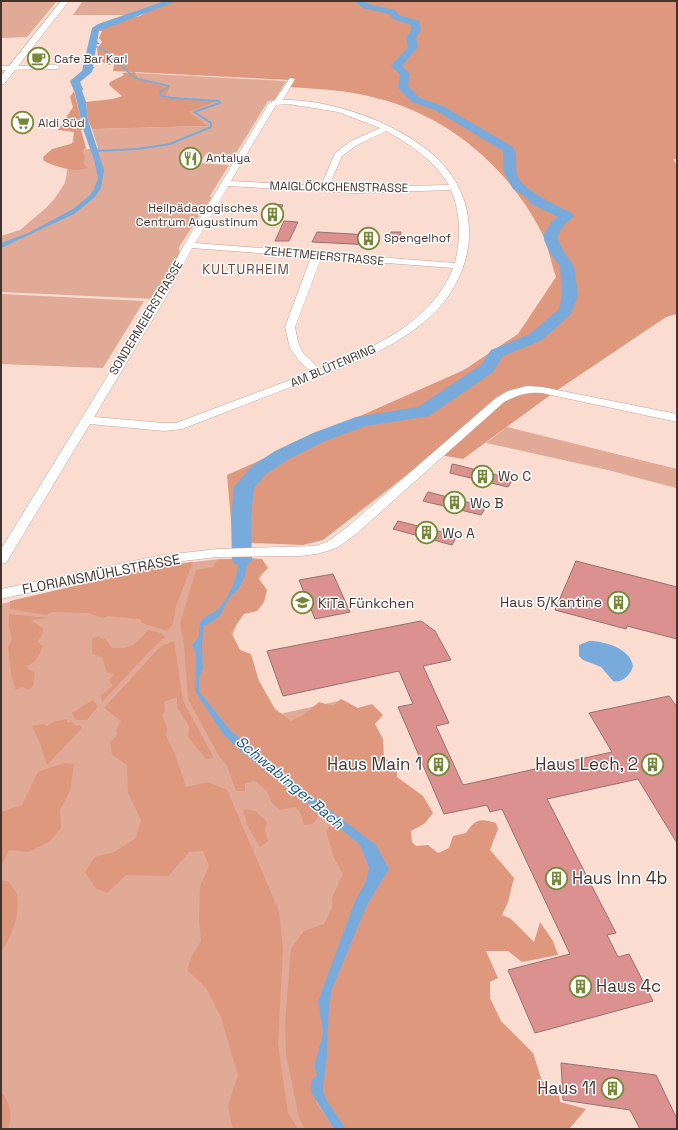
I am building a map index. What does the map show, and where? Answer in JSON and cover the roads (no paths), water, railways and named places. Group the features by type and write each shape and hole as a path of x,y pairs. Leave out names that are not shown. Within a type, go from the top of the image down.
{"main road":[{"path":"1,82 65,1"}],"street":[{"path":"1,68 57,68"},
{"name":"SONDERMEIERSTRASSE","path":"1,560 160,299 189,245 272,104 278,102 292,79"},
{"name":"AM BLÜTENRING","path":"86,420 171,427 319,373 372,350 411,326 446,294 460,266 466,230 461,204 444,170 430,157 385,129 358,116 338,110 311,105 278,102"},
{"path":"324,189 338,155 354,143 385,129"},
{"name":"MAIGLÖCKCHENSTRASSE","path":"226,183 324,189 400,190 453,187"},
{"name":"ZEHETMEIERSTRASSE","path":"189,245 460,266"},
{"path":"317,254 290,327 291,337 298,354 319,373"},
{"name":"FLORIANSMÜHLSTRASSE","path":"1,594 135,564 195,555 234,552 300,552 317,550 332,545 361,522 450,442 500,400 512,393 527,389 557,392 677,418"}],"water":[{"path":"120,19 124,20 98,29 96,40 100,44 95,44 92,57 96,62 87,63 94,29"},
{"path":"87,67 95,67 79,82 86,102 88,120 104,170 101,188 95,197 74,214 1,248 1,243 28,233 73,209 90,195 94,189 98,178 94,160 83,129 72,80"},
{"path":"245,530 247,565 244,579 240,587 229,599 218,618 204,626 202,646 203,669 199,677 199,691 231,731 269,764 376,845 389,869 367,905 332,989 329,1008 327,1056 323,1090 326,1099 346,1129 334,1129 311,1092 312,1080 317,1075 314,1066 323,1033 318,1001 355,901 365,883 369,868 360,845 242,752 223,734 195,691 196,654 192,645 199,636 199,628 202,619 220,607 231,589 235,580 239,561 238,531"},
{"path":"589,641 609,644 627,654 633,666 626,678 616,682 613,681 601,667 583,660 579,656 579,645"}],"waterway":[{"path":"78,89 75,81 87,72 95,30 101,26 173,1"},
{"name":"Schwabinger Bach","path":"242,559 241,518 244,487 259,470 282,455 319,437 362,421 423,412 487,368 497,353 536,337 566,311 570,295 567,266 557,253 551,240 551,234 556,229 558,223 567,216 536,201 532,195 517,187 510,172 509,150 439,108 416,100 403,87 405,74 396,66 413,47 411,38 416,30 416,23 396,17 392,12 366,6 358,1"},
{"path":"93,46 101,48 135,78 169,86 160,92 161,96 177,98"},
{"path":"171,98 177,98"},
{"path":"95,151 137,149 170,144 211,127 211,123 194,112 220,103 219,101 177,98"},
{"path":"177,98 181,99"}],"place":[{"name":"Cafe Bar Karl","path":"38,59"},
{"name":"Aldi Süd","path":"22,123"},
{"name":"Antalya","path":"191,158"},
{"name":"Heilpädagogisches Centrum Augustinum","path":"273,215"},
{"name":"Spengelhof","path":"369,238"},
{"name":"Wo C","path":"483,476"},
{"name":"Wo B","path":"455,503"},
{"name":"Wo A","path":"426,533"},
{"name":"Haus 5/Kantine","path":"618,602"},
{"name":"KiTa Fünkchen","path":"303,603"},
{"name":"Haus Main 1","path":"438,764"},
{"name":"Haus Lech, 2","path":"653,764"},
{"name":"Haus Inn 4b","path":"557,878"},
{"name":"Haus 4c","path":"580,986"},
{"name":"Haus 11","path":"612,1088"}],"district":[{"name":"KULTURHEIM","path":"246,269"}]}
